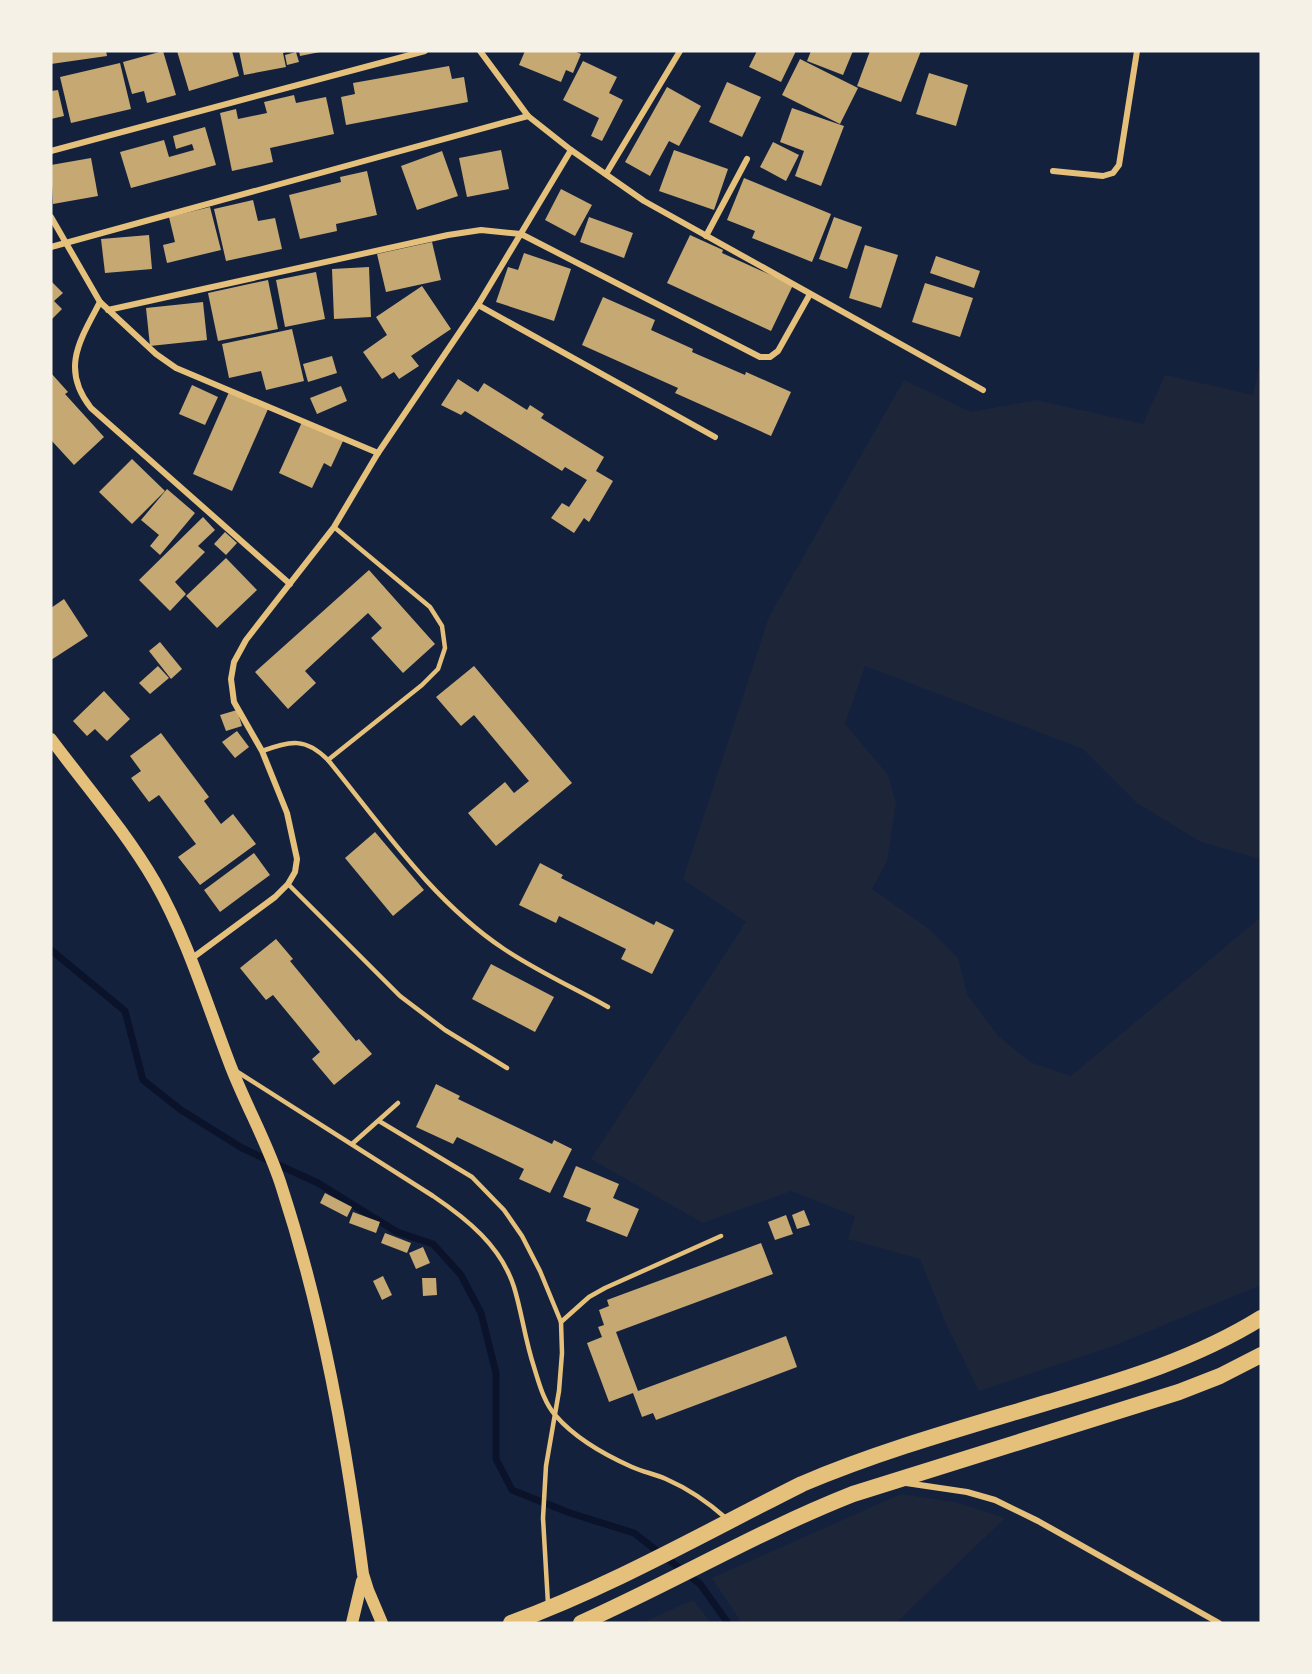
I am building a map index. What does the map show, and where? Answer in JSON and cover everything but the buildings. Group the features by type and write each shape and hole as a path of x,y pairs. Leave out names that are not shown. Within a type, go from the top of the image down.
{"highway":[{"path":"511,1623 627,1574 802,1484 888,1451 1166,1366 1204,1349 1261,1318"},
{"path":"581,1623 803,1514 891,1481 1179,1392 1220,1376 1261,1355"}],"main road":[{"path":"51,739 141,859 168,907 281,1186 325,1340 347,1461 363,1574 370,1598 382,1623"},
{"path":"352,1623 361,1592 363,1574"}],"street":[{"path":"51,151 425,51"},
{"path":"480,51 528,116 571,150 644,201 983,390"},
{"path":"606,174 680,51"},
{"path":"1053,171 1103,177 1113,173 1119,165 1137,51"},
{"path":"51,247 528,116"},
{"path":"191,959 288,884 295,872 297,859 287,813 262,751 234,702 231,679 234,662 246,640 334,527 378,453 478,305 571,150"},
{"path":"706,236 747,159"},
{"path":"51,217 100,302 156,354 176,368 378,453"},
{"path":"108,310 448,235 481,230 521,234 760,357 770,357 778,351 810,294"},
{"path":"100,302 80,340 74,362 75,380 82,396 91,408 290,584"},
{"path":"478,305 715,437"},
{"path":"891,1481 942,1487 995,1500 1038,1521 1219,1623"}],"lane":[{"path":"328,760 422,685 438,669 445,648 442,626 430,607 334,527"},
{"path":"262,751 293,742 306,744 319,750 429,884 452,906 505,950 608,1007"},
{"path":"288,884 400,996 445,1030 507,1068"},
{"path":"232,1069 454,1210 494,1248 504,1262 513,1285 527,1346 544,1398 555,1416 601,1452 691,1491 730,1521"},
{"path":"352,1144 398,1103"},
{"path":"379,1121 472,1178 504,1210 522,1236 540,1271 561,1323 562,1353 555,1416 546,1466 543,1518 548,1609"},
{"path":"561,1323 589,1297 605,1287 721,1236"}],"shaded area":[{"path":"1261,356 1261,859 1201,842 1137,803 1083,749 865,666 845,724 888,775 896,803 887,861 872,889 929,929 958,958 967,994 998,1036 1030,1062 1071,1076 1261,917 1261,1285 1113,1346 979,1391 946,1324 920,1259 848,1239 855,1216 791,1191 703,1223 591,1159 746,922 683,879 769,617 904,380 971,412 1036,400 1143,424 1165,375 1253,395"},
{"path":"901,1494 955,1502 1005,1518 896,1623 742,1623 712,1578"},
{"path":"693,1600 711,1623 642,1623"}],"waterway":[{"path":"51,950 125,1011 143,1080 181,1110 242,1148 318,1183 397,1232 433,1244 461,1275 481,1313 496,1373 496,1459 512,1490 570,1513 634,1533 700,1584 728,1623"}]}
